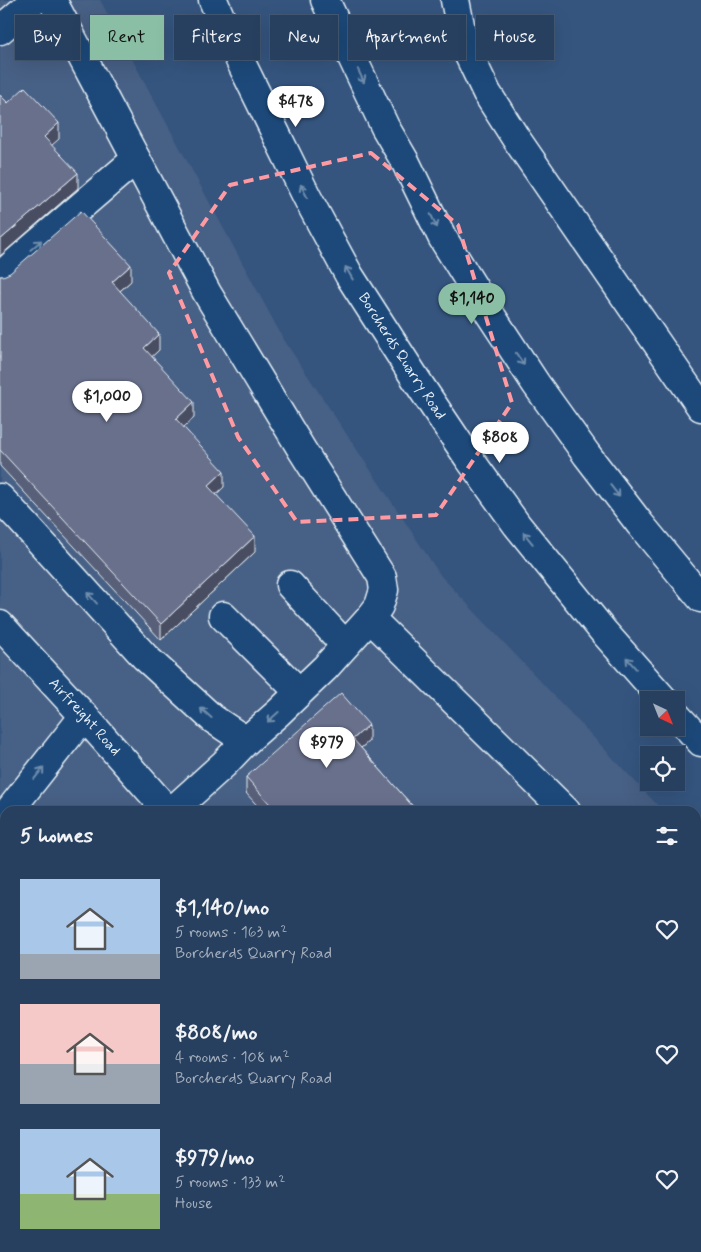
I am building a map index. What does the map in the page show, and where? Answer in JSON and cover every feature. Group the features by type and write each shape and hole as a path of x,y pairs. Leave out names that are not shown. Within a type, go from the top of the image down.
{"main road":[{"path":"0,30 34,0"},
{"path":"52,0 208,293 302,450 382,577 384,590 379,606 370,618 325,668 246,741 224,764 176,806"},
{"path":"201,0 212,15"},
{"name":"Borcherds Quarry Road","path":"213,0 219,15"},
{"path":"326,0 385,127 406,164 442,237 484,304 536,384 587,455 701,598"},
{"path":"455,0 464,46 487,93 520,145 701,407"},
{"name":"Borcherds Quarry Road","path":"240,60 286,157 349,275 420,387 517,525 598,625 656,691"},
{"path":"0,277 136,159"},
{"path":"0,498 145,657 213,719 246,741"},
{"path":"290,585 345,646"},
{"path":"223,616 299,692"},
{"path":"370,618 561,806"},
{"name":"Airfreight Road","path":"0,625 165,806"},
{"path":"13,806 84,716"},
{"path":"685,725 701,742"}],"highlighted area":[{"path":"371,153 458,225 512,403 436,515 297,522 238,437 169,273 230,185"}],"shaded area":[{"path":"0,0 100,0 108,15 90,15 90,60 132,60 284,340 441,576 640,787 640,791 644,791 658,806 0,806"}],"building":[{"path":"25,87 59,123 44,137 78,173 0,240 0,95 8,103"},
{"path":"81,211 131,265 112,282 159,334 144,348 194,402 176,419 224,471 208,486 255,536 161,624 0,450 0,276 10,273"},
{"path":"341,693 369,725 353,739 413,806 272,806 246,777"}]}
